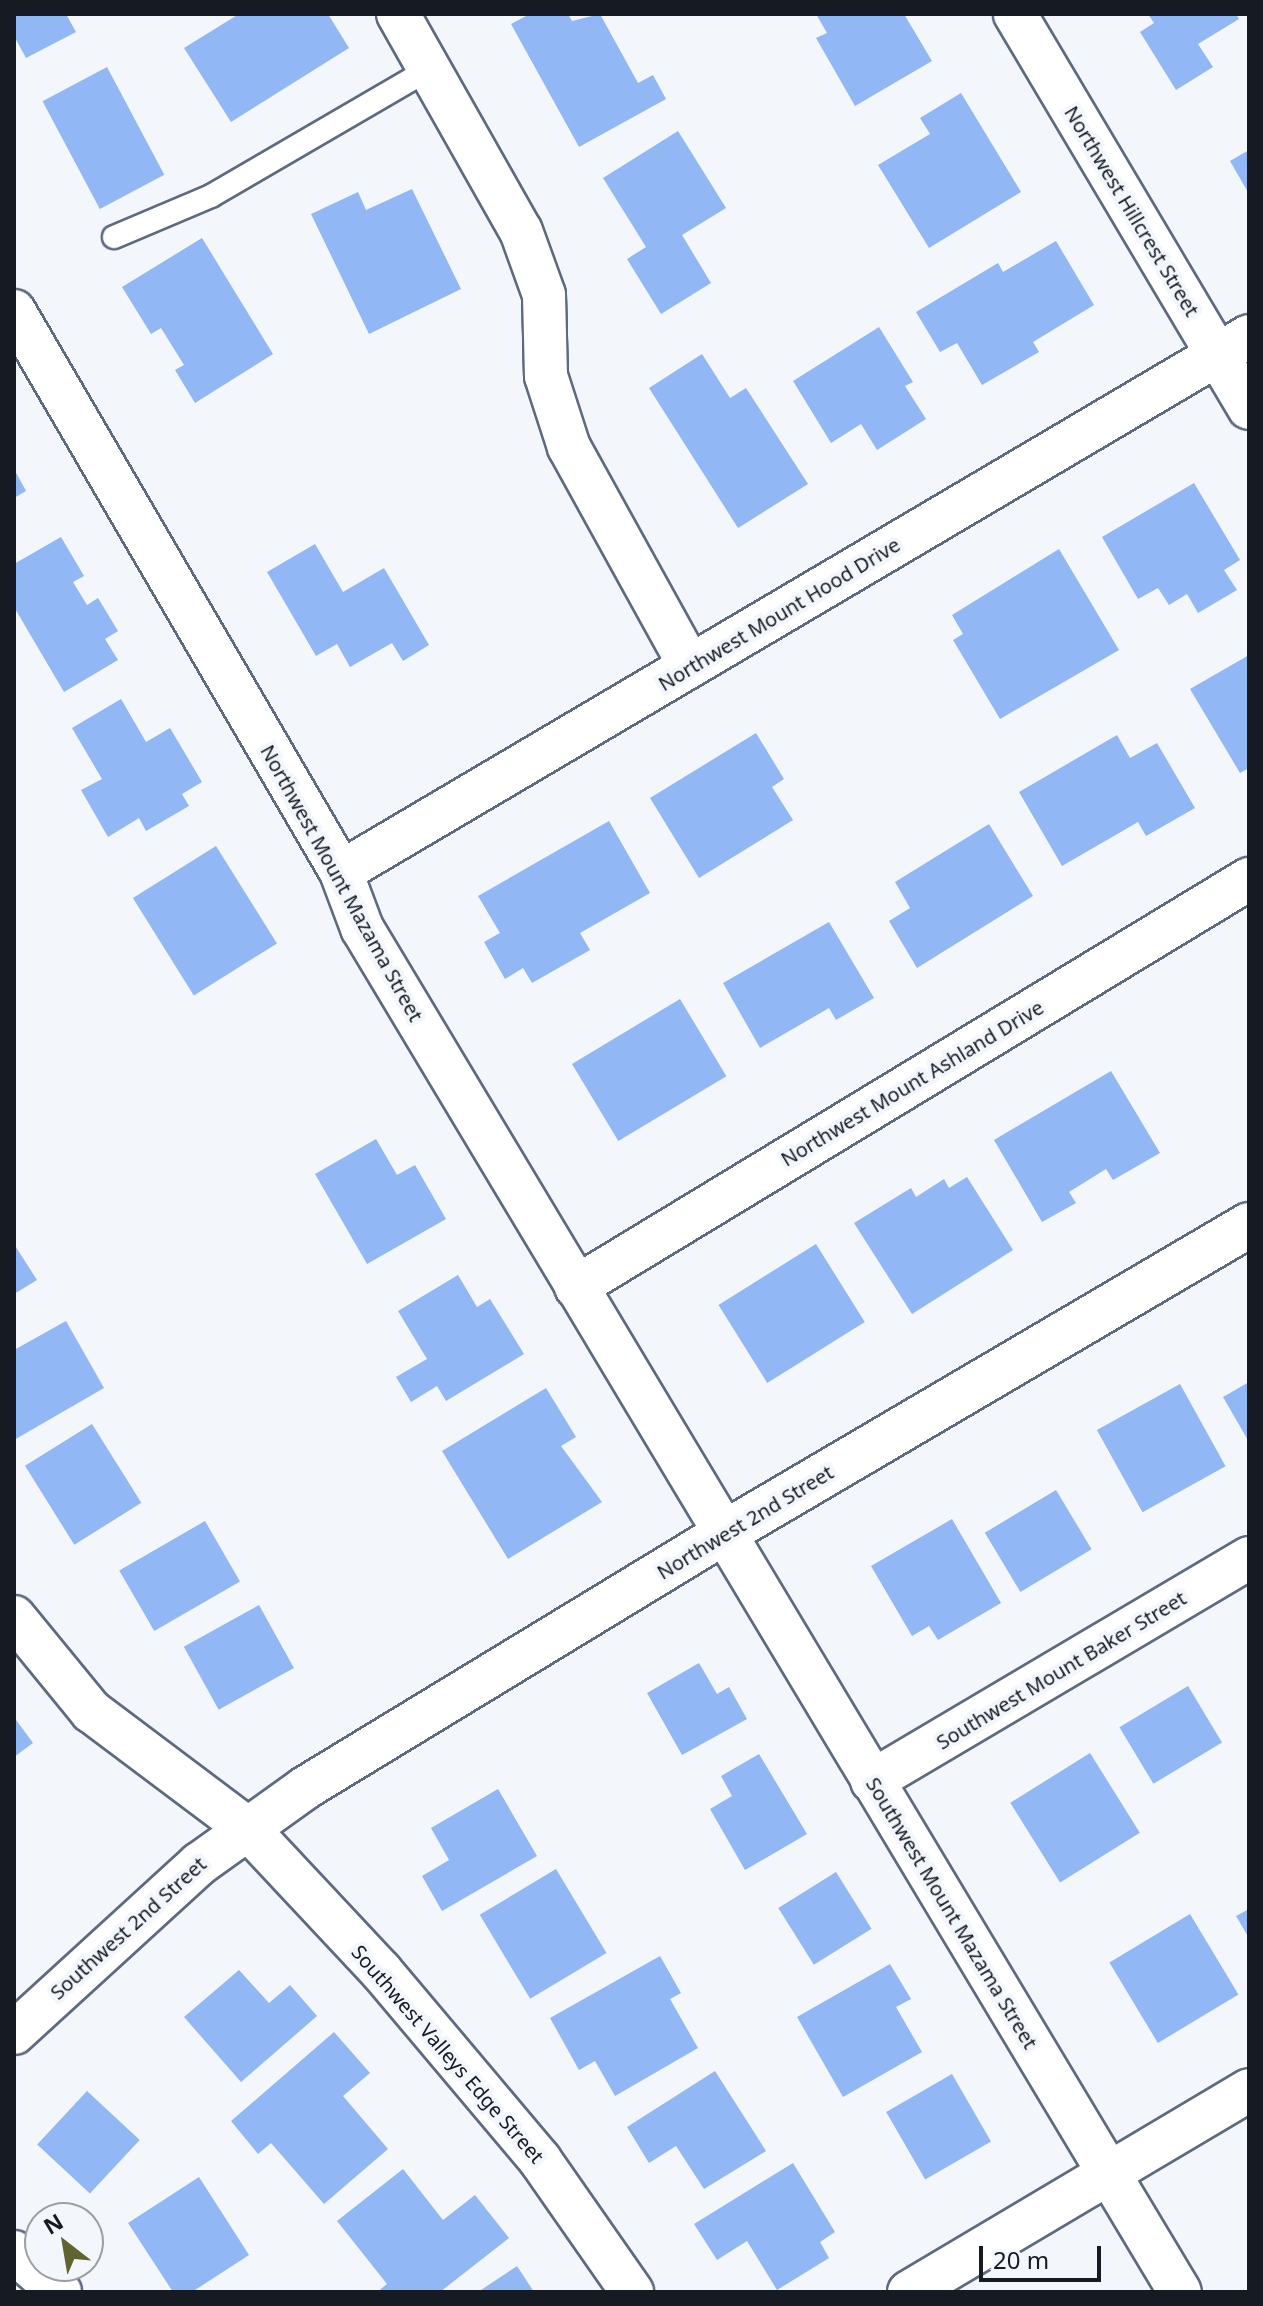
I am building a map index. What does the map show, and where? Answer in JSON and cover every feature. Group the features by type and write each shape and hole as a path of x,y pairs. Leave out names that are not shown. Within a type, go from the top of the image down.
{"street":[{"path":"398,14 521,231 544,295 546,376 569,447 690,666"},
{"name":"Northwest Hillcrest Street","path":"1015,14 1233,346 1249,408"},
{"name":"Northwest Mount Mazama Street","path":"14,311 341,872 362,928 723,1534"},
{"name":"Northwest Mount Hood Drive","path":"341,872 1233,346"},
{"name":"Northwest Mount Ashland Drive","path":"576,1287 1249,879"},
{"name":"Northwest 2nd Street","path":"247,1828 374,1743 1249,1225"},
{"name":"Southwest Mount Mazama Street","path":"723,1534 1180,2292"},
{"name":"Southwest Mount Baker Street","path":"872,1781 1249,1558"},
{"name":"Southwest Valleys Edge Street","path":"14,1617 91,1711 247,1828 461,2063 540,2160 632,2292"},
{"name":"Southwest 2nd Street","path":"14,2033 199,1864 247,1828"},
{"path":"909,2292 1249,2090"},
{"path":"14,2252 60,2292"}],"lane":[{"path":"114,237 211,196 429,69"}],"building":[{"path":"14,14 66,14 76,32 26,58 14,36"},
{"path":"239,14 328,14 349,48 231,122 184,48"},
{"path":"530,14 568,14 572,21 600,14 638,83 653,75 666,99 579,147 511,24"},
{"path":"816,14 904,14 932,61 855,106 816,38 827,33"},
{"path":"1148,14 1236,14 1239,19 1198,44 1213,67 1176,90 1140,32 1154,23"},
{"path":"107,67 164,175 100,209 43,101"},
{"path":"961,93 1021,192 929,248 878,165 930,134 920,118"},
{"path":"678,131 726,208 682,235 711,283 661,314 627,259 646,247 603,178"},
{"path":"1249,150 1249,194 1230,161"},
{"path":"412,189 461,289 369,334 311,214 358,192 366,210"},
{"path":"202,238 273,354 195,403 175,370 184,365 161,328 151,334 122,287"},
{"path":"1056,241 1094,305 1033,342 1039,352 982,385 957,343 940,352 916,312 998,263 1003,272"},
{"path":"879,327 913,382 905,386 926,419 877,450 861,424 831,443 793,381"},
{"path":"702,354 730,398 746,388 808,484 738,528 649,388"},
{"path":"14,469 26,491 14,498"},
{"path":"1194,483 1240,560 1224,570 1237,590 1198,613 1187,594 1169,605 1158,588 1138,599 1102,537"},
{"path":"61,537 84,576 73,582 87,605 98,598 118,631 105,639 118,660 64,692 14,607 14,564"},
{"path":"315,544 343,592 384,568 429,645 403,661 392,643 350,667 337,644 316,656 267,572"},
{"path":"1059,549 1119,650 1000,719 953,640 963,634 952,615"},
{"path":"1249,655 1249,768 1240,773 1190,689"},
{"path":"121,699 146,742 170,728 202,782 182,794 189,806 146,831 139,818 108,837 81,790 102,779 72,728"},
{"path":"756,733 784,779 772,787 793,820 699,878 650,798"},
{"path":"1117,735 1130,758 1157,743 1195,808 1146,836 1138,822 1062,866 1019,792"},
{"path":"609,821 650,893 580,933 590,950 532,983 523,968 505,979 484,942 500,933 478,896"},
{"path":"989,824 1033,896 917,968 889,921 910,908 895,882"},
{"path":"216,846 277,944 194,995 133,898"},
{"path":"829,922 874,998 836,1020 829,1008 760,1048 723,983"},
{"path":"680,999 726,1076 618,1141 572,1064"},
{"path":"1111,1071 1160,1153 1113,1180 1106,1169 1069,1192 1076,1203 1042,1222 994,1140"},
{"path":"376,1139 397,1175 415,1165 446,1219 367,1264 315,1174"},
{"path":"967,1177 1013,1250 912,1314 854,1223 911,1188 916,1197 944,1179 949,1188"},
{"path":"14,1244 37,1280 14,1294"},
{"path":"816,1244 865,1322 767,1383 718,1305"},
{"path":"458,1275 477,1307 490,1299 524,1354 446,1401 437,1386 411,1402 396,1377 427,1359 398,1311"},
{"path":"66,1321 104,1388 14,1440 14,1350"},
{"path":"1249,1382 1249,1442 1223,1397"},
{"path":"1180,1384 1226,1466 1142,1512 1097,1430"},
{"path":"546,1388 576,1437 561,1446 602,1502 508,1559 442,1451"},
{"path":"92,1424 141,1503 74,1545 25,1466"},
{"path":"1056,1490 1092,1549 1020,1592 985,1533"},
{"path":"952,1519 1001,1603 938,1640 929,1626 912,1636 871,1566"},
{"path":"205,1521 240,1582 154,1631 119,1571"},
{"path":"259,1605 294,1668 219,1710 184,1647"},
{"path":"699,1663 717,1694 729,1687 747,1719 682,1755 647,1693"},
{"path":"1188,1686 1222,1743 1153,1784 1119,1727"},
{"path":"14,1717 33,1743 14,1757"},
{"path":"1090,1753 1140,1833 1060,1883 1010,1803"},
{"path":"759,1754 807,1834 745,1870 710,1809 732,1796 721,1776"},
{"path":"498,1789 537,1856 442,1911 422,1876 449,1860 431,1828"},
{"path":"556,1869 606,1953 530,1999 480,1915"},
{"path":"836,1872 872,1929 814,1965 778,1908"},
{"path":"1249,1909 1249,1938 1236,1916"},
{"path":"1190,1914 1238,1995 1158,2043 1109,1962"},
{"path":"660,1956 681,1993 670,1999 698,2048 615,2096 595,2061 579,2070 550,2018"},
{"path":"890,1964 911,1999 896,2007 922,2052 843,2097 797,2017"},
{"path":"239,1970 269,2003 290,1985 317,2016 241,2082 184,2017"},
{"path":"334,2032 370,2073 343,2096 388,2149 324,2204 271,2143 258,2154 231,2121"},
{"path":"715,2071 766,2151 704,2189 676,2146 649,2163 627,2127"},
{"path":"952,2074 991,2142 925,2180 886,2112"},
{"path":"87,2091 140,2140 90,2193 37,2144"},
{"path":"793,2163 835,2232 820,2242 829,2258 777,2290 747,2241 717,2260 694,2224"},
{"path":"403,2169 443,2220 475,2195 509,2238 440,2292 377,2292 387,2284 337,2221"},
{"path":"199,2177 249,2255 192,2292 173,2292 128,2223"},
{"path":"517,2266 534,2292 478,2292"}]}
